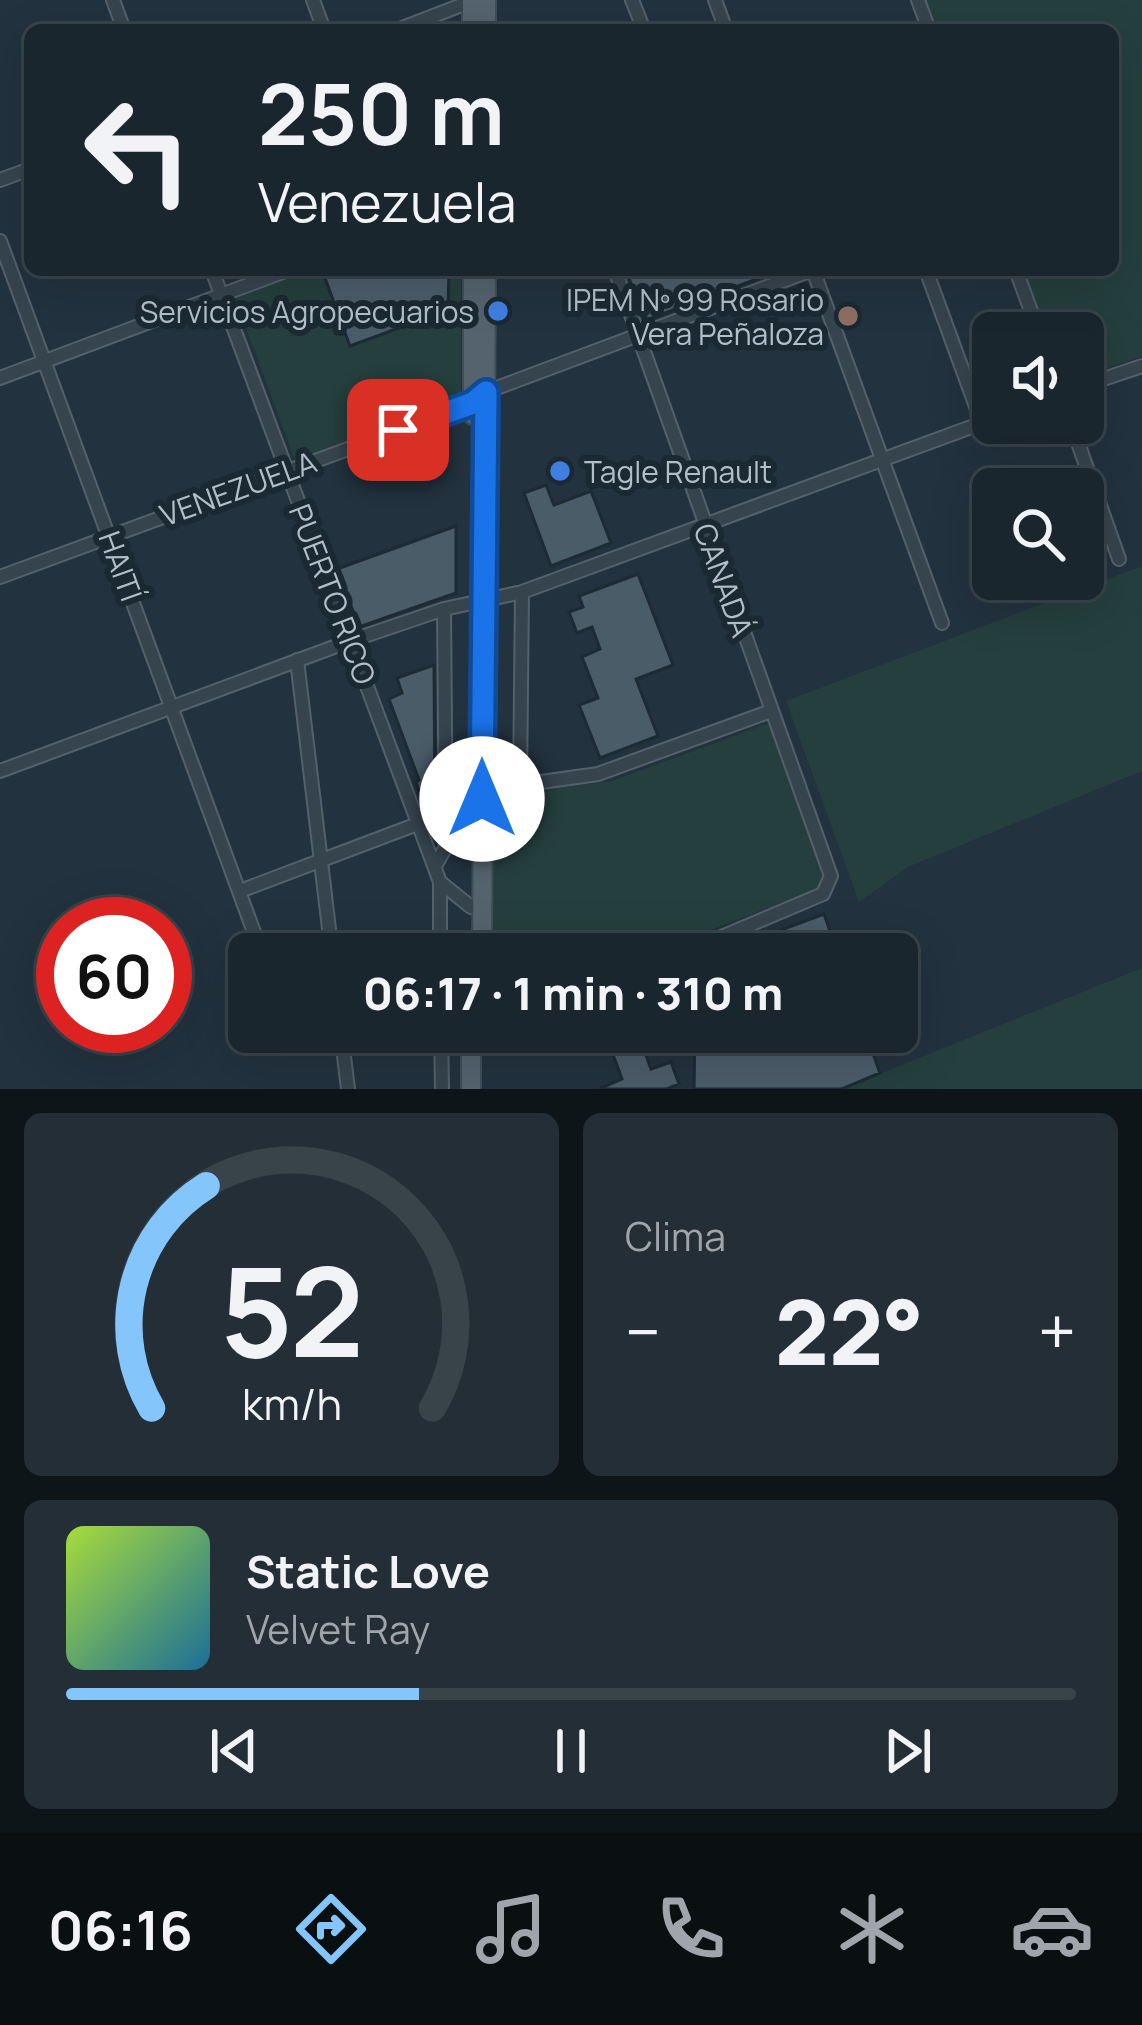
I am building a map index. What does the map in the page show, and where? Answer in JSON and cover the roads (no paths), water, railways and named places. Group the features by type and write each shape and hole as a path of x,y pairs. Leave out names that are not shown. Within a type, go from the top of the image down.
{"main road":[{"path":"472,276 486,599 482,933"},
{"path":"480,397 486,276"},
{"path":"471,933 471,844 486,599"},
{"path":"471,1053 471,1089"},
{"path":"482,1053 482,1089"}],"street":[{"path":"415,24 482,1"},
{"name":"HAITÍ","path":"0,241 255,933"},
{"name":"PUERTO RICO","path":"214,276 435,866 440,882 440,933"},
{"path":"0,378 272,276"},
{"name":"CANADÁ","path":"616,276 831,876 828,889 728,933"},
{"name":"VENEZUELA","path":"0,577 797,276"},
{"path":"815,276 942,622"},
{"path":"928,276 972,382"},
{"path":"1018,276 1031,312"},
{"path":"1104,379 1142,366"},
{"path":"0,771 350,640 444,609 522,592 972,427"},
{"path":"1078,444 1119,559"},
{"path":"520,785 522,592"},
{"path":"435,866 446,847 444,609"},
{"path":"297,660 330,933"},
{"path":"482,799 520,785 598,774 771,711"},
{"path":"240,891 420,823"},
{"path":"446,847 471,844"},
{"path":"440,882 470,907"},
{"path":"344,1053 348,1089"},
{"path":"441,1053 442,1089"}],"place":[{"name":"Servicios Agropecuarios","path":"498,311"},
{"name":"IPEM Nº 99 Rosario Vera Peñaloza","path":"848,316"},
{"name":"Tagle Renault","path":"560,471"}]}
